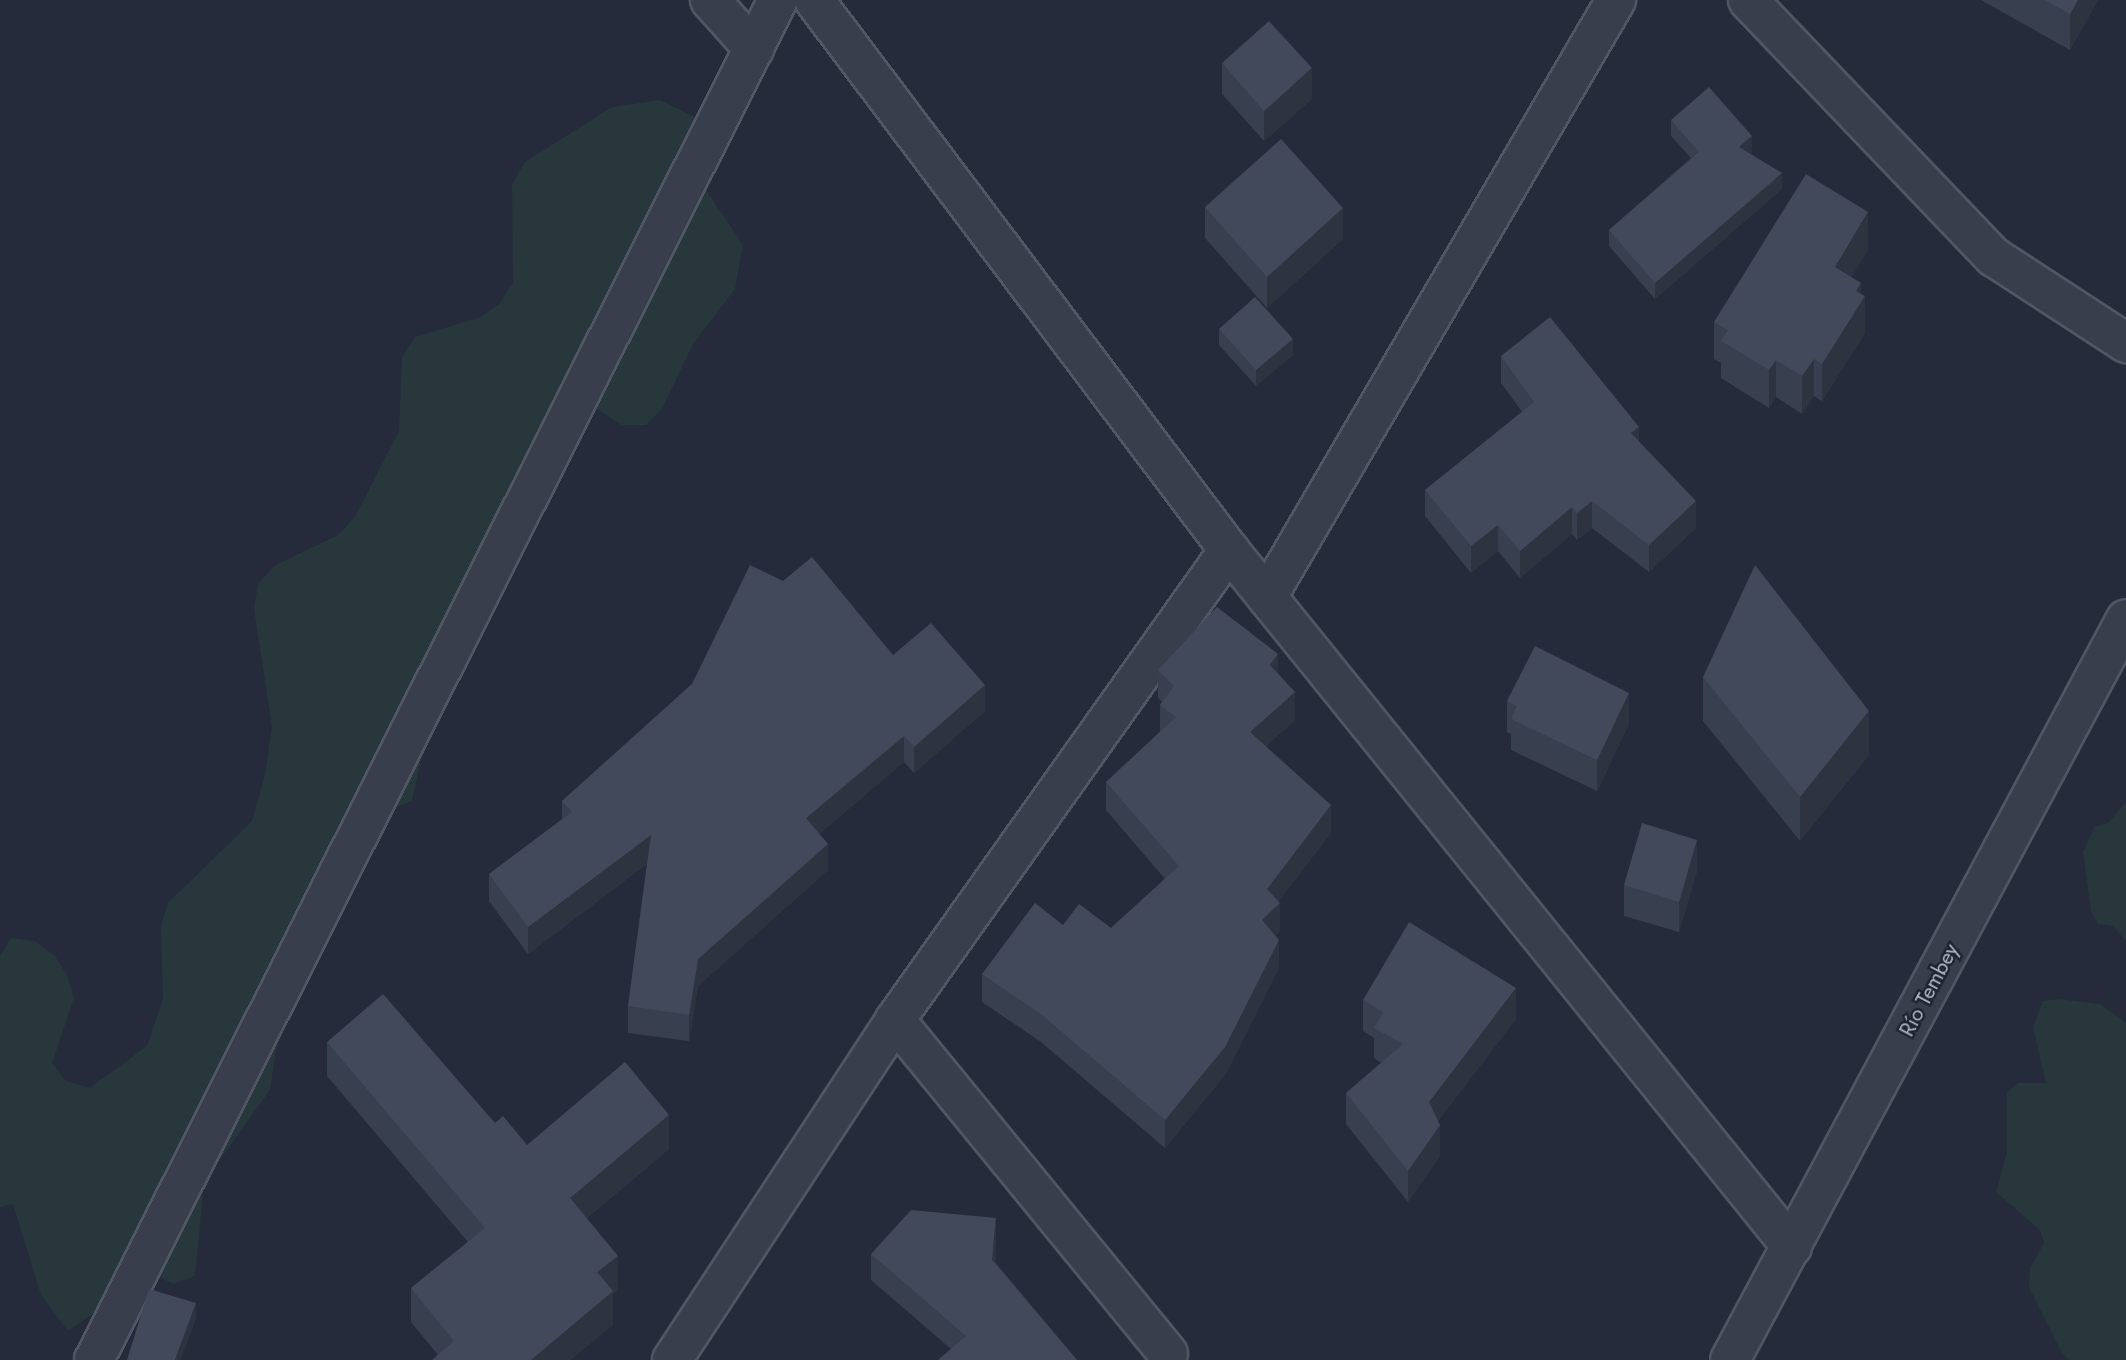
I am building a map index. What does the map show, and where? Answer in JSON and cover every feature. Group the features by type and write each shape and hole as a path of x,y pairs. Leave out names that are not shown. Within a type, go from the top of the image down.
{"street":[{"path":"710,0 754,49"},
{"path":"94,1360 778,0"},
{"path":"814,0 1229,550 1792,1247"},
{"path":"1267,597 1616,0"},
{"path":"1748,0 1994,257 2126,343"},
{"path":"672,1360 895,1020 1229,550"},
{"name":"Río Tembey","path":"1730,1360 2126,619"},
{"path":"895,1020 1168,1354"}],"shaded area":[{"path":"660,100 701,120 704,187 743,245 735,289 693,344 662,409 646,425 622,425 583,400 427,732 412,801 388,810 312,961 277,1044 270,1090 204,1182 195,1276 173,1284 152,1273 68,1331 41,1295 13,1204 0,1207 0,956 11,938 35,941 55,956 67,975 74,998 52,1063 66,1081 90,1088 147,1046 163,999 161,926 168,903 252,821 265,775 272,727 254,609 258,584 274,566 338,535 355,517 399,431 402,358 415,337 481,317 500,303 513,282 512,184 525,162 612,107"},
{"path":"2126,802 2126,941 2113,926 2098,924 2091,911 2083,852 2094,827 2108,823"},
{"path":"2058,999 2100,1004 2126,1023 2126,1360 2069,1360 2062,1353 2029,1287 2030,1268 2044,1243 2040,1230 1996,1192 2007,1152 2007,1093 2018,1083 2046,1083 2033,1027 2043,1001"}],"building":[{"path":"2045,0 2078,0 2070,14"},
{"path":"1269,21 1312,68 1264,111 1222,63"},
{"path":"1709,87 1752,136 1739,147 1782,173 1655,283 1609,230 1699,152 1671,120"},
{"path":"1281,139 1343,208 1267,277 1205,207"},
{"path":"1806,174 1868,212 1835,267 1861,283 1856,291 1865,296 1822,364 1814,359 1802,376 1776,360 1769,370 1721,341 1728,330 1714,322"},
{"path":"1255,297 1293,339 1256,370 1219,329"},
{"path":"1550,317 1639,427 1631,433 1696,501 1649,545 1592,501 1577,513 1572,507 1520,551 1498,525 1471,546 1425,490 1534,402 1501,356"},
{"path":"812,557 893,655 931,623 985,685 914,747 904,736 806,818 828,844 698,959 689,1015 628,1006 651,835 528,927 489,874 572,812 562,801 692,684 750,565 783,581"},
{"path":"1755,565 1869,711 1800,797 1703,677"},
{"path":"1217,607 1278,654 1270,665 1295,692 1250,732 1331,805 1267,889 1280,903 1262,920 1279,940 1225,1047 1165,1120 1041,1014 982,974 1035,903 1063,925 1079,904 1111,928 1179,866 1106,782 1176,717 1160,705 1174,686 1158,670"},
{"path":"1535,646 1629,693 1597,760 1511,719 1517,706 1507,701"},
{"path":"1642,823 1697,840 1679,902 1624,885"},
{"path":"1409,922 1516,988 1429,1102 1440,1125 1408,1171 1346,1093 1403,1044 1374,1028 1383,1012 1363,1000"},
{"path":"383,994 495,1123 503,1116 527,1145 625,1062 669,1115 570,1198 618,1256 597,1272 613,1291 531,1360 432,1360 454,1341 411,1288 485,1228 327,1042"},
{"path":"911,1210 996,1218 992,1260 1077,1360 938,1360 966,1336 871,1254"},
{"path":"149,1289 196,1303 175,1360 127,1360"}]}
